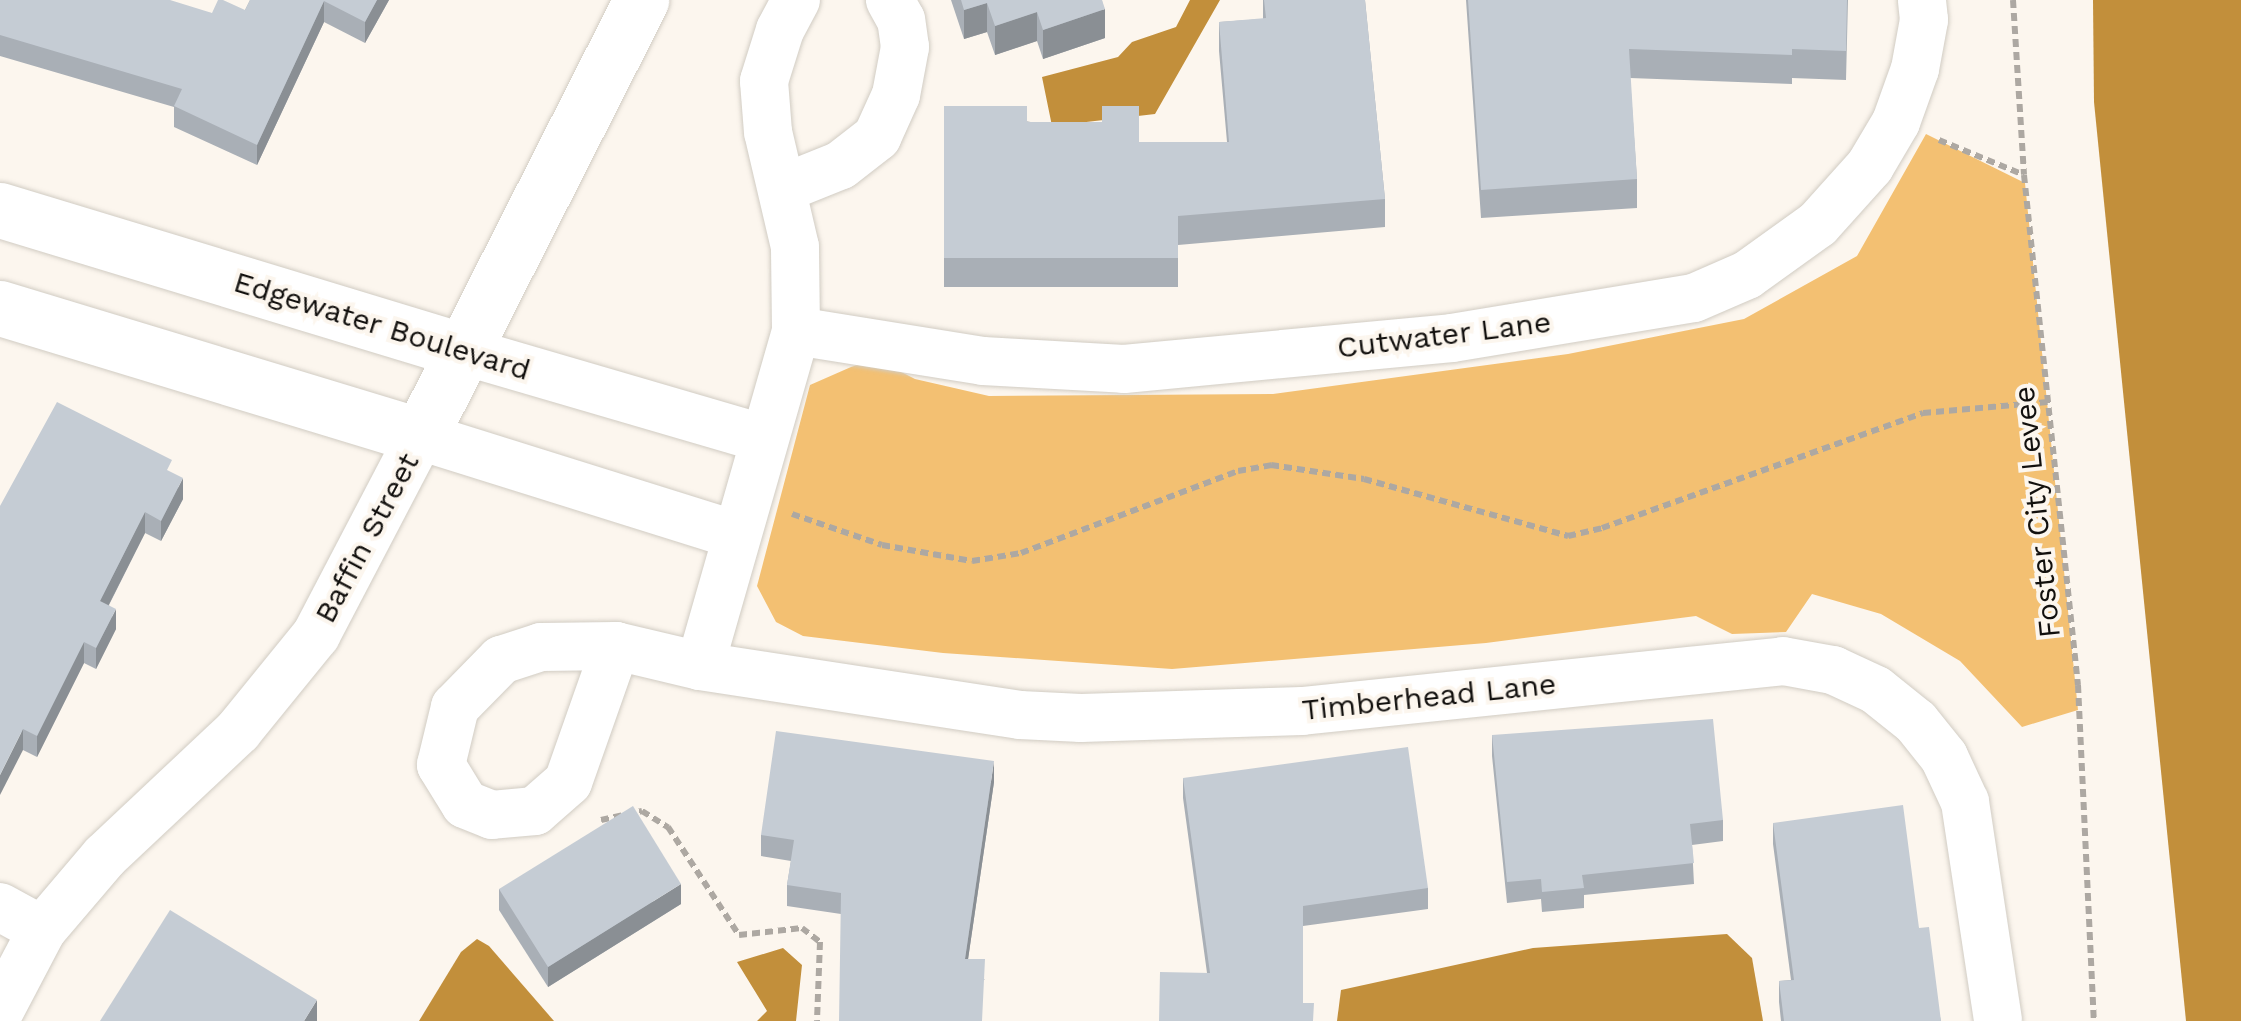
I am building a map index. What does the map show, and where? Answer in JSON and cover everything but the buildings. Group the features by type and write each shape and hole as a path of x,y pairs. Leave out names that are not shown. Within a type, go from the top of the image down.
{"street":[{"name":"Baffin Street","path":"0,1010 42,930 105,856 238,730 316,635 641,0"},
{"path":"700,666 796,331 795,247 768,132 764,81 780,30 796,0"},
{"path":"784,188 841,166 877,137 896,95 906,47 901,20 890,0"},
{"name":"Cutwater Lane","path":"796,331 983,361 1124,369 1452,338 1694,298 1747,275 1818,224 1870,166 1896,122 1914,69 1924,20 1922,0"},
{"name":"Edgewater Boulevard","path":"0,210 764,440"},
{"path":"0,308 420,436 742,516"},
{"name":"Timberhead Lane","path":"560,788 534,810 492,814 465,804 441,765 456,707 502,660 541,646 616,646 700,666 1020,715 1082,718 1302,711 1784,661 1833,670 1876,690 1916,722 1944,757 1965,802 1998,1021"},
{"path":"560,788 568,782 616,646"},
{"path":"0,907 42,930"}],"path":[{"name":"Foster City Levee","path":"2012,0 2024,175 2078,685 2094,1021"},
{"path":"1896,122 2024,175"},
{"path":"742,516 972,561 1021,553 1238,471 1271,465 1364,480 1568,536 1602,528 1923,414 2048,402"},
{"path":"560,788 590,823 642,810 668,827 738,935 802,928 820,942 817,1021"}],"shaded area":[{"path":"1190,0 1220,0 1155,114 1052,126 1042,77 1118,57 1132,42 1176,27"},
{"path":"2093,0 2241,0 2241,1021 2186,1021 2094,102"},
{"path":"1926,134 2025,183 2078,710 2022,727 1960,661 1881,614 1812,594 1786,632 1732,634 1696,616 1486,643 1172,669 943,653 803,636 776,622 757,586 810,385 851,367 876,359 915,379 989,396 1273,394 1568,354 1744,319 1857,256"},
{"path":"1727,934 1752,958 1763,1021 1337,1021 1341,990 1533,948"},
{"path":"477,939 489,946 554,1021 419,1021 461,952"},
{"path":"783,948 802,965 796,1021 757,1021 767,1011 737,962"}]}
